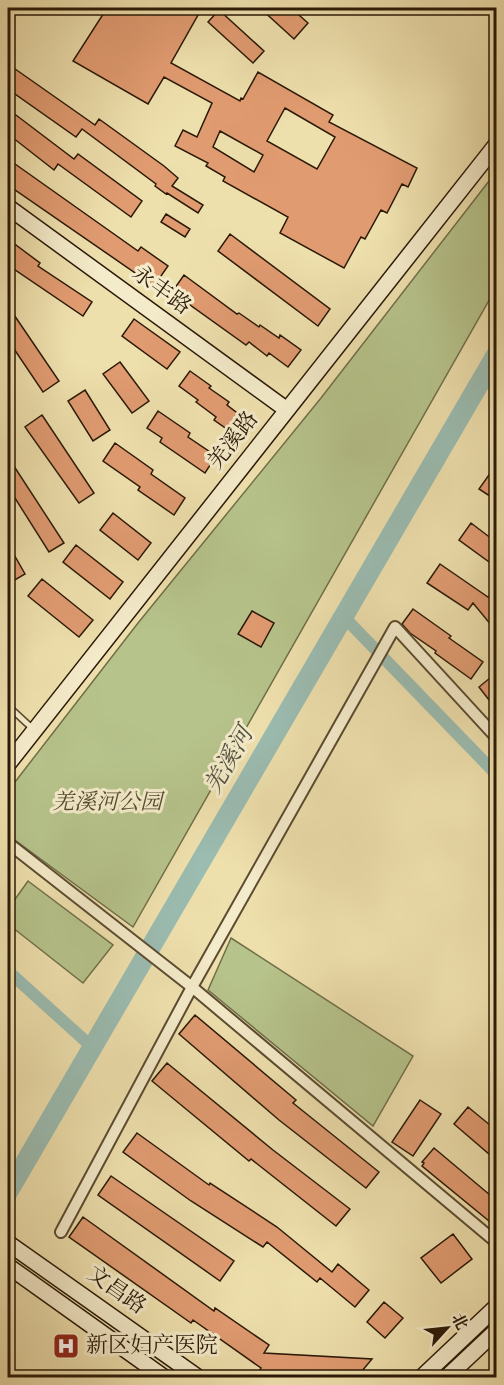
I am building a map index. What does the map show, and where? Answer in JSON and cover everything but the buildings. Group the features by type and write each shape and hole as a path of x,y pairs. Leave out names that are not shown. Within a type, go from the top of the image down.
{"street":[{"name":"羌溪路","path":"8,764 496,145"},
{"name":"永丰路","path":"8,207 287,410"},
{"path":"60,1232 192,987 395,627 496,738"},
{"path":"8,843 192,987 496,1242"},
{"name":"文昌路","path":"8,1243 199,1377"},
{"name":"文昌路","path":"8,1266 165,1377"},
{"path":"421,1377 496,1307"},
{"path":"446,1377 496,1330"}],"lane":[{"path":"8,706 34,730"}],"green space":[{"name":"羌溪河公园","path":"496,172 496,288 133,927 8,835 8,791 138,623 321,398"},
{"path":"28,881 113,945 83,983 8,924 8,909"},
{"path":"231,938 413,1056 373,1126 208,990"}],"waterway":[{"name":"羌溪河","path":"8,1192 496,355"},
{"path":"344,617 496,774"},
{"path":"8,971 92,1047"}],"place":[{"name":"新区妇产医院","path":"66,1346"}]}
